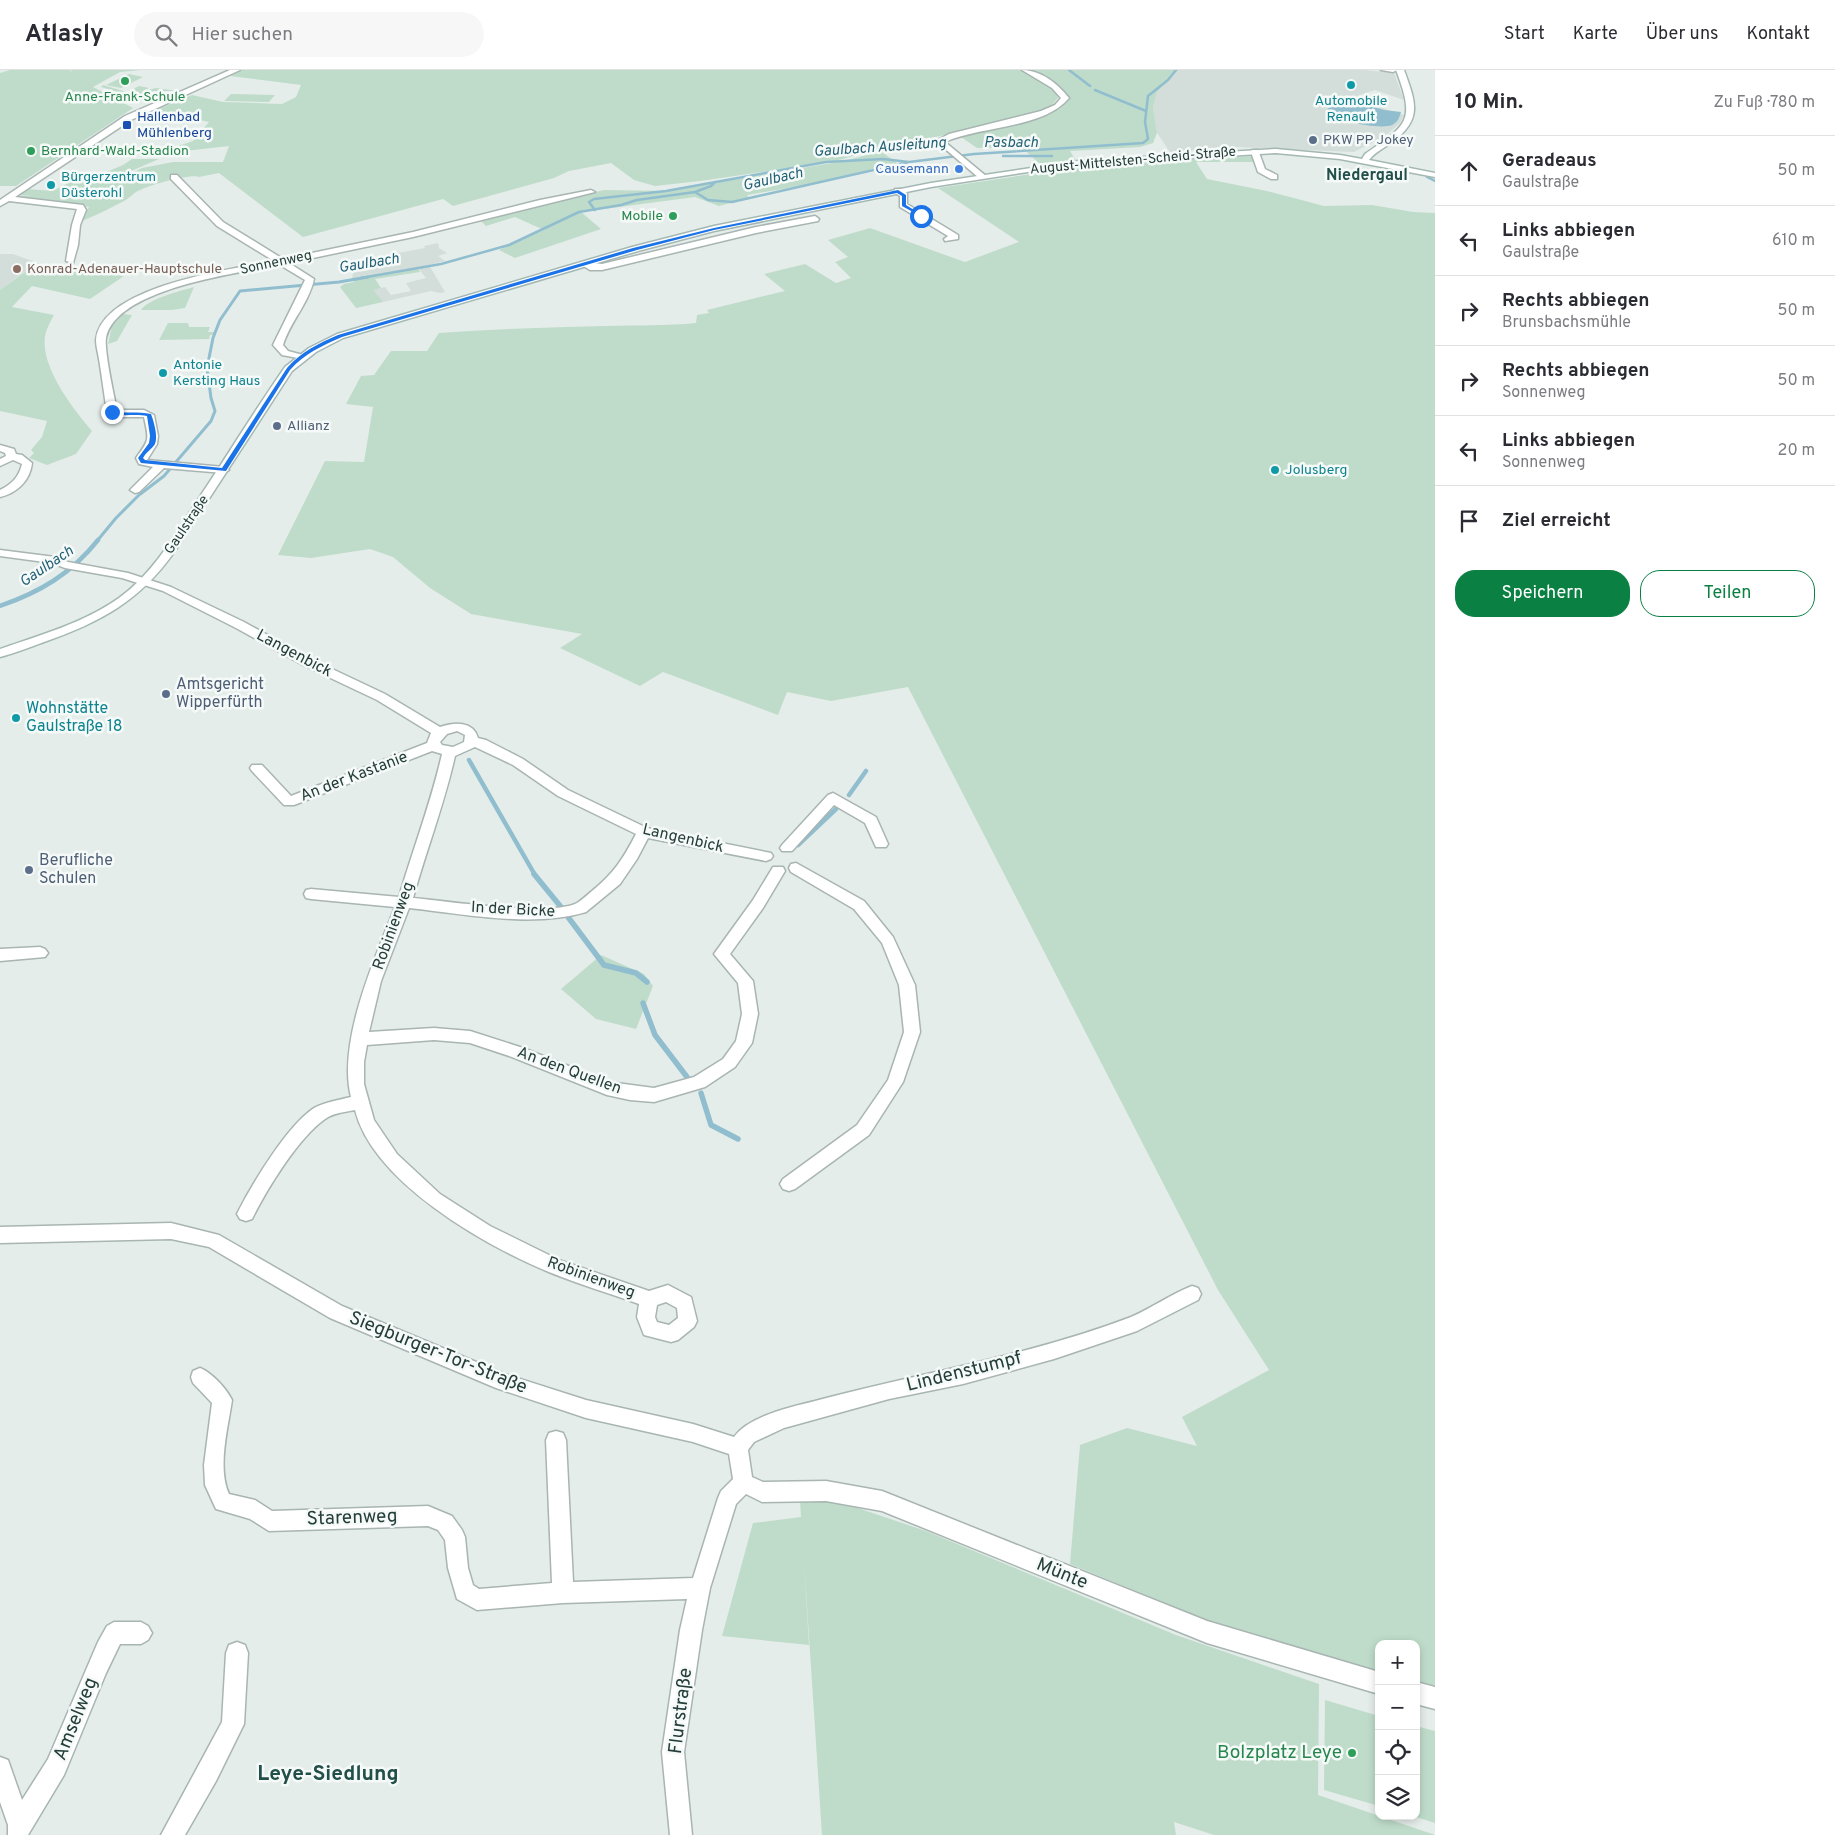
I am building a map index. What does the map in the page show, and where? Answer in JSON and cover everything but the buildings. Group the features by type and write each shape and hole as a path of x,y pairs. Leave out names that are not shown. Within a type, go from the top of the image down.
{"street":[{"path":"982,176 940,142 940,140 1007,124 1051,109 1062,102 1064,98 1055,86 1026,70"},
{"path":"1385,70 1393,70"},
{"path":"1365,161 1368,156 1400,133 1408,123 1412,110 1412,100 1400,70"},
{"path":"0,204 128,118 232,72"},
{"name":"August-Mittelsten-Scheid-Straße","path":"1255,152 1261,170 1274,177"},
{"name":"August-Mittelsten-Scheid-Straße","path":"982,176 1078,163 1255,152 1313,154 1365,161 1435,175"},
{"name":"Gaulstraße","path":"0,653 73,627 105,612 146,581 224,470 269,397 300,357 315,347 340,336 378,324 586,265 635,249 714,229 898,191 982,176"},
{"path":"179,179 220,224 310,279 309,285 280,334 278,345 285,353 300,357"},
{"path":"898,191 904,195 903,205 955,237 948,239"},
{"name":"Sonnenweg","path":"165,464 143,462 141,458 152,444 153,436 149,415 112,412 101,340 103,330 111,318 119,311 147,295 202,278 394,239 558,198 591,192"},
{"path":"9,199 80,207 82,210 76,225 70,261"},
{"name":"Gaulstraße","path":"586,265 602,267 756,230 815,219"},
{"path":"0,448 10,452 12,457"},
{"path":"0,463 12,457 18,457 27,463 27,471 21,481 0,494"},
{"path":"135,490 165,464 224,470"},
{"name":"Langenbick","path":"0,552 55,560 65,565 146,581 203,605 307,662 381,697 439,732"},
{"path":"439,732 450,728 463,728 471,734 472,742 465,749 442,749"},
{"name":"Robinienweg","path":"439,732 434,738 442,749 440,792 419,851 404,904 374,981 360,1039 356,1062 356,1084 359,1102 366,1122 391,1159 434,1199 484,1231 554,1266 649,1298"},
{"name":"Langenbick","path":"472,742 481,743 518,762 563,793 644,832 766,856"},
{"name":"An der Kastanie","path":"257,768 289,802 442,749"},
{"path":"787,848 834,798 871,820 881,844"},
{"name":"In der Bicke","path":"311,894 524,914 556,914 581,908 616,880 632,856 644,832"},
{"path":"777,848 787,848 799,856 799,864 796,868 788,872 778,871 766,864 766,856 777,848"},
{"path":"789,1184 863,1130 895,1082 912,1032 907,985 888,941 859,905 796,868"},
{"name":"An den Quellen","path":"360,1039 434,1034 470,1037 517,1052 607,1088 630,1093 654,1095 699,1082 729,1063 744,1044 750,1014 744,981 722,954 758,904 778,871"},
{"path":"0,955 40,953"},
{"path":"246,1214 254,1197 307,1124 320,1113 359,1102"},
{"name":"Siegburger-Tor-Straße","path":"0,1235 171,1231 213,1240 336,1312 503,1382 586,1409 694,1434 738,1448"},
{"name":"Lindenstumpf","path":"738,1448 747,1435 782,1420 889,1390 963,1375 1054,1350 1137,1323 1192,1294"},
{"name":"Starenweg","path":"200,1377 222,1400 214,1466 215,1486 223,1502 255,1510 269,1521 428,1516 446,1522 455,1537 458,1568 464,1592 477,1600 700,1588"},
{"path":"556,1440 562,1594"},
{"path":"700,1588 728,1498 743,1483 738,1448"},
{"name":"Münte","path":"743,1483 762,1492 826,1491 882,1501 1207,1632 1375,1682"},
{"name":"Flurstraße","path":"681,1835 673,1752 691,1630 700,1588"},
{"name":"Amselweg","path":"18,1830 56,1769 100,1660 114,1633 141,1633"},
{"path":"172,1835 208,1773 233,1724 236,1654"},
{"path":"1420,1694 1435,1698"},
{"path":"0,1768 18,1830"}],"shaded area":[{"path":"1179,70 1365,70 1394,73 1404,100 1375,90 1351,98 1404,115 1400,123 1384,137 1354,152 1237,147 1170,152 1157,133 1153,107 1157,92"},
{"path":"438,243 439,248 447,253 438,256 445,261 429,265 445,292 431,291 383,302 372,290 385,287 391,295 411,291 406,283 426,278 418,268 352,278 354,269 399,265 398,253 425,248 424,246"},
{"name":"Konrad-Adenauer-Hauptschule","path":"0,254 13,254 43,265 24,272 0,290"}],"green space":[{"path":"10,70 70,70 72,73 71,70 141,70 120,72 93,87 133,108 16,186 0,186 0,73"},
{"path":"241,70 1021,70 1055,87 1058,98 1052,105 1060,99 1057,87 1023,70 1179,70 1157,92 1153,107 1157,133 1153,143 1140,147 1070,151 1076,161 1041,165 1021,147 977,148 958,135 1014,122 1039,110 993,125 878,149 897,163 812,184 747,195 749,198 719,206 695,197 581,212 601,229 515,258 499,250 544,230 515,217 486,226 481,221 495,215 604,190 666,191 844,161 874,153 877,149 832,162 655,186 634,180 611,163 569,171 554,178 453,206 443,199 303,237 219,173 180,178 145,188 124,201 78,223 89,207 16,196 33,195 19,195 28,189 53,191 70,182 83,182 123,165 132,159 159,159 122,175 126,176 142,168 173,162 223,162 229,146 176,152 175,147 193,141 209,122 155,110 192,95 223,102 282,104 296,97 301,85 230,76"},
{"name":"Anne-Frank-Schule","path":"129,74 143,77 121,88 106,85"},
{"path":"103,85 130,93 137,93 129,91 139,86 149,88 141,92 156,88 178,91 154,91 137,95 125,95 101,87"},
{"path":"231,94 275,95 269,102 224,101"},
{"path":"1253,156 1255,162 1196,162 1207,179 1267,191 1324,206 1372,205 1413,212 1435,213 1435,1688 1420,1684 1420,1640 1375,1640 1375,1672 1226,1628 1070,1564 1080,1445 1127,1428 1197,1446 1182,1417 1269,1370 1218,1290 908,687 831,701 787,692 778,715 663,672 640,686 560,648 582,634 471,614 430,588 393,557 370,549 311,558 278,555 325,461 364,462 373,407 346,404 361,376 374,375 391,351 427,351 439,333 523,328 696,323 697,315 709,313 707,310 785,291 764,274 805,264 836,283 851,278 835,262 848,257 828,240 870,228 965,262 1019,242 938,188 1078,167"},
{"path":"43,265 124,276 90,299 32,286 12,307 54,315 46,332 47,357 58,385 92,431 76,454 47,465 29,458 34,453 31,450 42,437 47,421 0,411 0,290 25,272"},
{"path":"418,268 420,272 375,279 381,288 373,290 383,302 356,308 340,287 354,282 352,278"},
{"path":"194,287 185,308 141,310 151,302"},
{"path":"123,314 132,315 117,341 108,344 112,326"},
{"path":"168,323 188,323 189,327 210,327 208,332 216,332 215,335 210,335 209,339 159,340"},
{"path":"601,955 644,974 653,986 636,1029 596,1019 561,989"},
{"path":"800,1500 837,1501 926,1531 1176,1635 1319,1684 1318,1795 1375,1814 1375,1820 1391,1820 1435,1835 1214,1835 1174,1822 1176,1835 822,1835 804,1560 809,1645 722,1636 753,1523 801,1517"},
{"name":"Bolzplatz Leye","path":"1325,1700 1375,1715 1375,1805 1324,1790"},
{"path":"1420,1727 1435,1731 1435,1823 1420,1818"}],"water":[{"path":"1334,95 1384,110 1401,112 1397,121 1392,125 1358,124 1338,118 1327,110 1335,100"}],"waterway":[{"path":"1069,70 1090,86"},
{"name":"Gaulbach","path":"909,162 974,154 1143,143 1148,139 1145,122 1148,96 1168,80 1176,70"},
{"path":"1095,90 1146,111"},
{"name":"Pasbach","path":"1003,156 1052,156"},
{"name":"Gaulbach Ausleitung","path":"715,182 826,162 883,159 909,162"},
{"name":"Gaulbach","path":"695,192 708,200 732,202 909,162"},
{"path":"1427,177 1435,181"},
{"name":"Gaulbach Ausleitung","path":"595,209 589,202 594,199 666,191 715,182"},
{"path":"695,192 711,186 715,182"},
{"name":"Gaulbach","path":"595,209 637,200 695,192"},
{"name":"Gaulbach","path":"361,278 441,264 509,245 579,212 595,209"},
{"name":"Gaulbach","path":"97,541 139,495 164,476 211,421 215,411 211,398 207,368 213,338 220,320 240,291 339,282 368,277"},
{"name":"Gaulbach","path":"0,606 28,595 66,572 98,540"},
{"path":"469,760 535,875"},
{"path":"849,795 866,771"},
{"path":"798,845 836,809"},
{"path":"534,874 561,907"},
{"path":"568,917 604,965 636,973 647,982"},
{"path":"643,1003 655,1035 687,1077"},
{"path":"701,1093 711,1125 738,1139"}],"place":[{"name":"Anne-Frank-Schule","path":"125,81"},
{"name":"Automobile Renault","path":"1351,85"},
{"name":"Hallenbad Mühlenberg","path":"127,125"},
{"name":"PKW PP Jokey","path":"1313,140"},
{"name":"Bernhard-Wald-Stadion","path":"31,151"},
{"name":"Causemann","path":"959,169"},
{"name":"Bürgerzentrum Düsterohl","path":"51,185"},
{"name":"Mobile","path":"673,216"},
{"name":"Konrad-Adenauer-Hauptschule","path":"17,269"},
{"name":"Antonie Kersting Haus","path":"163,373"},
{"name":"Allianz","path":"277,426"},
{"name":"Jolusberg","path":"1275,470"},
{"name":"Amtsgericht Wipperfürth","path":"166,694"},
{"name":"Wohnstätte Gaulstraße 18","path":"16,718"},
{"name":"Berufliche Schulen","path":"29,870"},
{"name":"Bolzplatz Leye","path":"1352,1753"}],"district":[{"name":"Niedergaul","path":"1367,176"},
{"name":"Leye-Siedlung","path":"328,1774"}],"route":[{"path":"112,412 116,414 146,413 149,415 153,436 152,444 143,453 141,458 143,462 224,470 288,369 300,357 315,347 340,336 635,249 714,229 898,191 904,195 903,205 921,216"}]}
